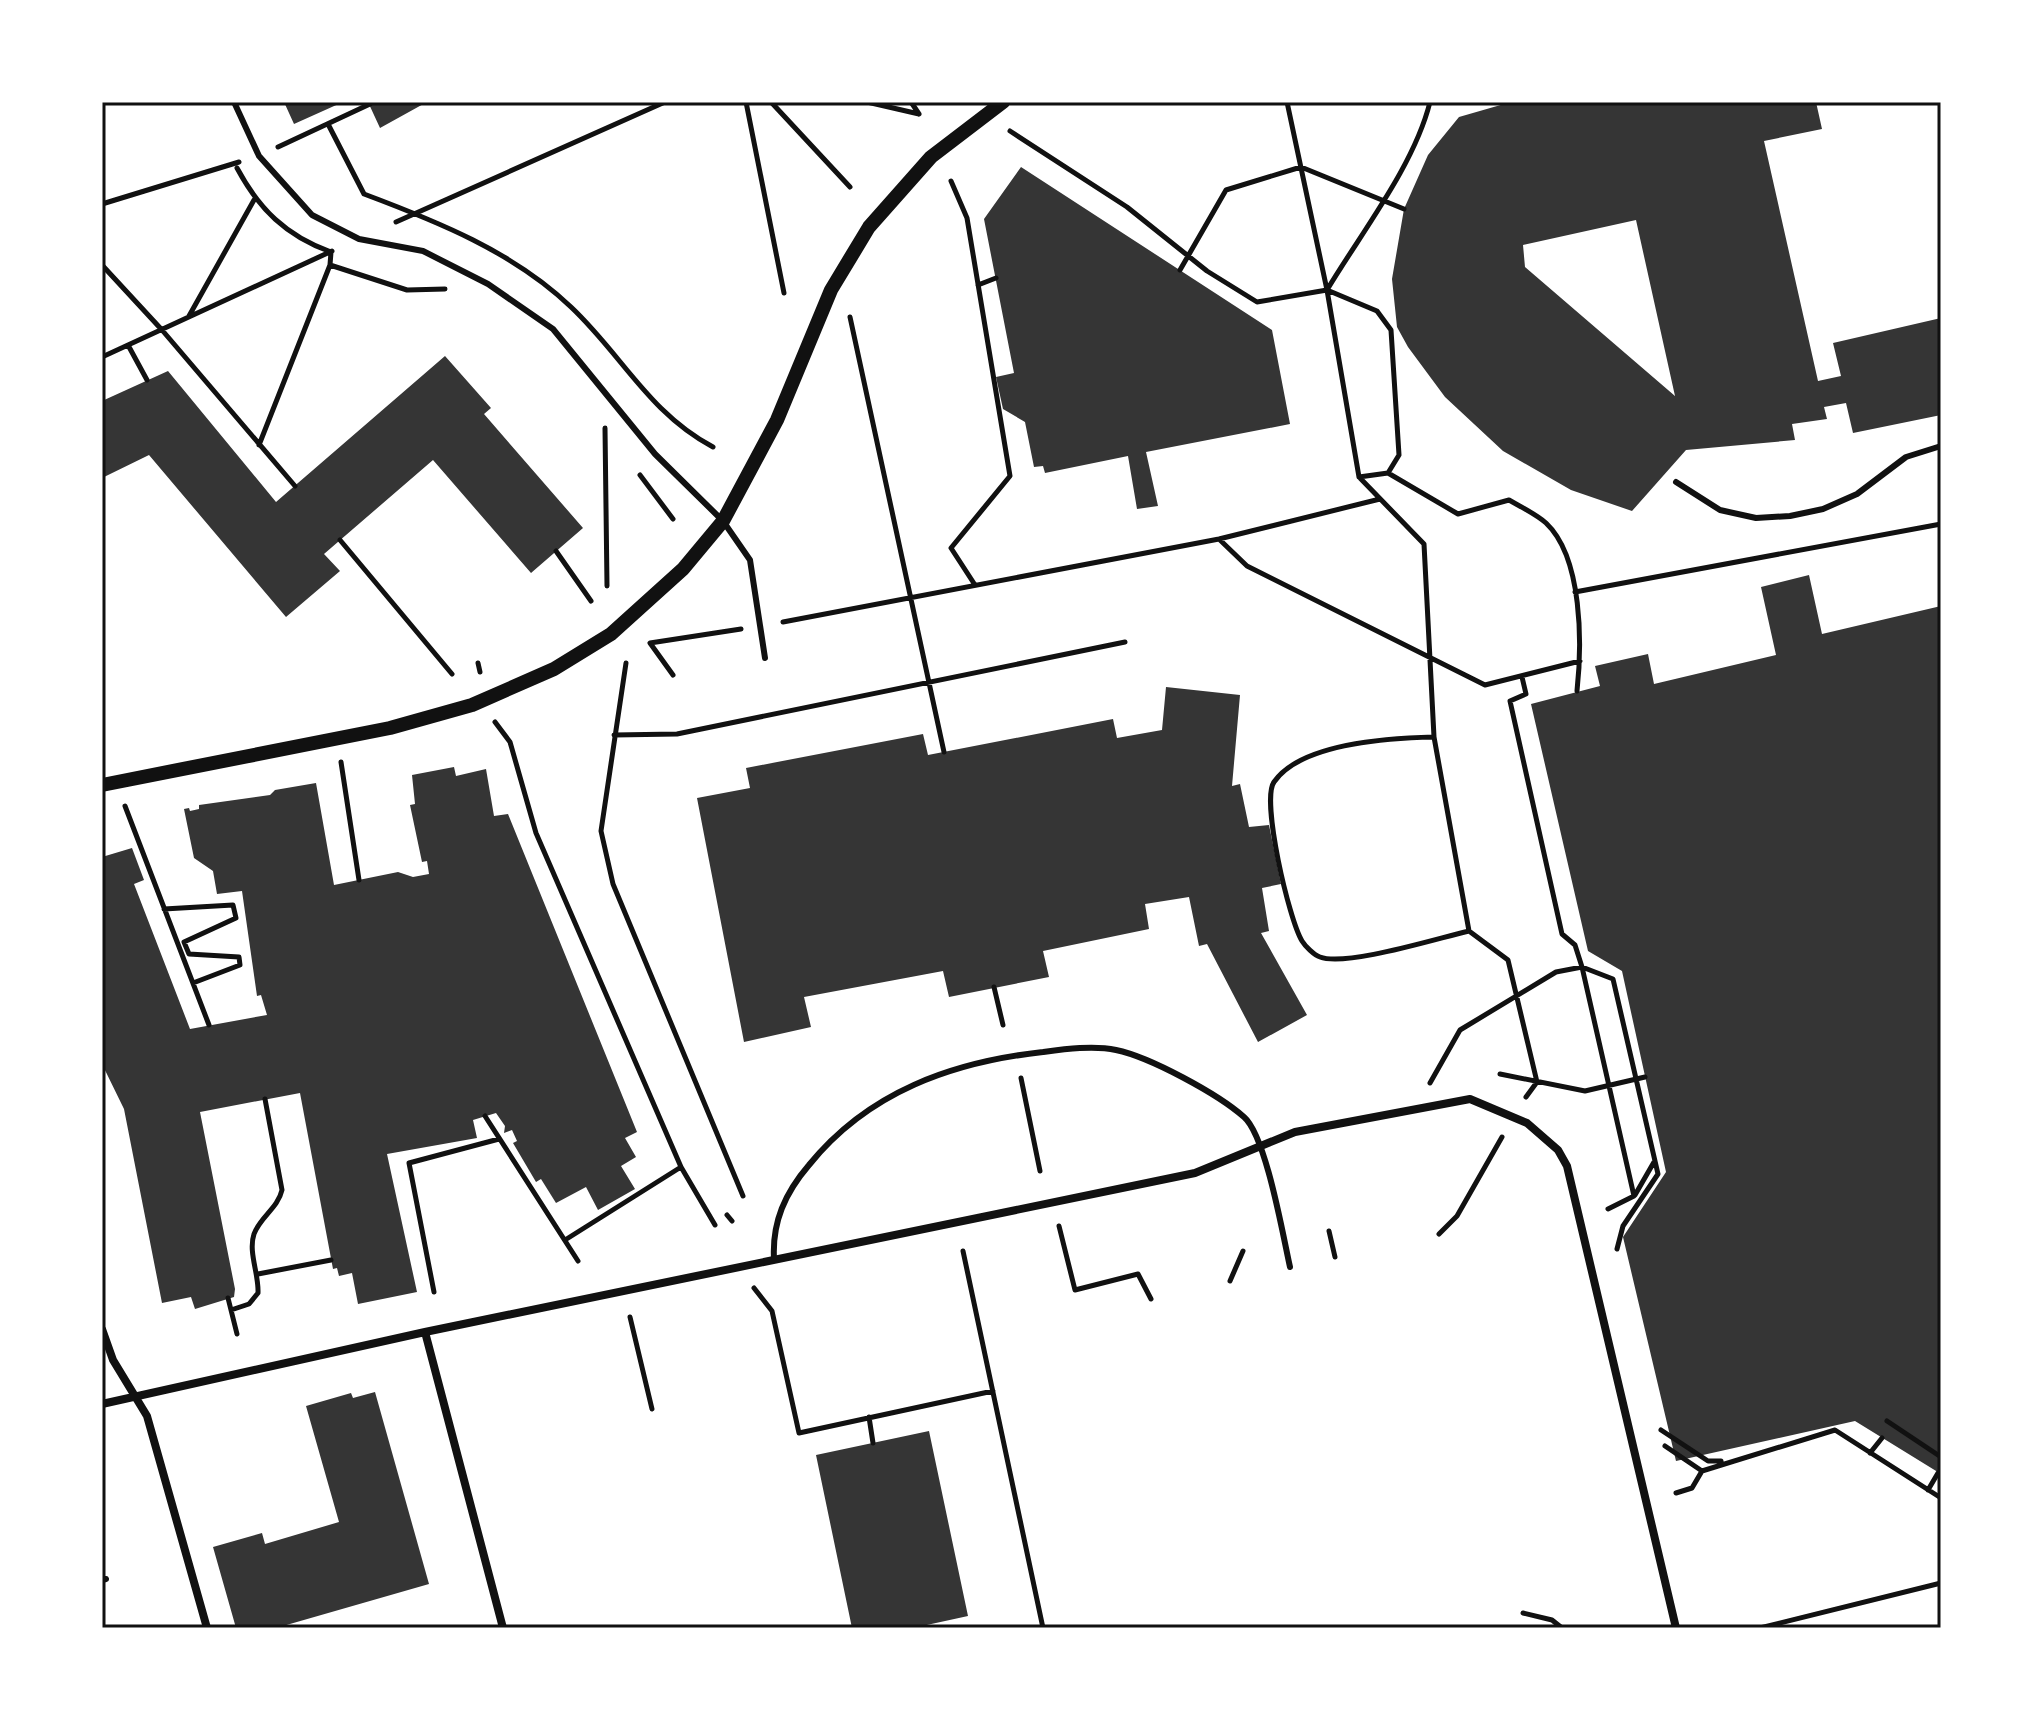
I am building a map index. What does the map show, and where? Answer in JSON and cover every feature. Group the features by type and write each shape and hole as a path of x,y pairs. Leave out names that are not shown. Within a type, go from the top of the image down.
{"street":[{"path":"102,785 390,728 472,705 518,688 611,634 683,569 723,521 777,420 826,300 869,227 931,157 1003,102"},
{"path":"102,1404 425,1332 1195,1173 1295,1132 1470,1099 1515,1115 1543,1135 1567,1166 1676,1628"},
{"path":"102,1329 113,1360 147,1416 207,1628"},
{"path":"425,1332 503,1628"}],"lane":[{"path":"234,102 259,156 312,215 359,239 423,251 488,284 553,329 655,454 723,521 750,560 765,658"},
{"path":"1676,482 1720,510 1756,518 1790,516 1823,509 1857,494 1906,457 1941,446"},
{"path":"774,1259 777,1217 788,1195 824,1146 849,1123 911,1084 949,1070 1013,1055 1062,1049 1115,1050 1174,1073 1247,1118 1259,1147 1290,1267"}],"path":[{"path":"746,102 784,293"},
{"path":"771,102 850,187"},
{"path":"867,102 919,114 911,102"},
{"path":"1287,102 1327,290 1359,477 1424,544 1434,737 1469,931 1508,960 1537,1082"},
{"path":"1327,290 1417,139 1430,102"},
{"path":"328,124 370,104"},
{"path":"1010,131 1127,207 1257,302 1327,290 1377,311 1394,328 1399,455 1388,473"},
{"path":"234,164 254,200 283,228 331,252 330,265 259,445"},
{"path":"1180,270 1226,190 1301,167 1380,202 1404,209"},
{"path":"102,204 183,179"},
{"path":"951,181 967,218 1010,476 951,548 975,585"},
{"path":"189,317 254,200"},
{"path":"102,265 162,330 295,486"},
{"path":"330,265 407,290 445,289 456,295"},
{"path":"978,285 996,278"},
{"path":"849,316 944,752"},
{"path":"128,345 147,380"},
{"path":"596,416 611,435"},
{"path":"605,427 607,586"},
{"path":"636,469 673,519"},
{"path":"1359,477 1388,473 1458,514 1509,500 1547,524 1567,556 1575,592 1580,661 1577,691"},
{"path":"673,675 650,643 762,626 1219,539 1380,499"},
{"path":"1575,592 1941,524"},
{"path":"1219,539 1247,566 1485,685 1580,661"},
{"path":"340,540 452,674"},
{"path":"556,551 591,601"},
{"path":"614,735 677,734 1125,642"},
{"path":"478,663 480,672"},
{"path":"626,663 601,831 613,884 743,1196"},
{"path":"1522,677 1526,694 1510,701 1562,934 1575,945 1582,967 1634,1196"},
{"path":"494,721 510,742 536,833 681,1167 715,1225"},
{"path":"1434,737 1394,738 1351,746 1304,759 1287,768 1273,783 1268,796 1277,856 1294,925 1303,944 1319,957 1341,960 1469,931"},
{"path":"340,761 359,880"},
{"path":"125,805 209,1025"},
{"path":"164,909 233,905 236,918 184,942 189,954 239,957 240,965 193,983"},
{"path":"1428,1088 1460,1030 1556,972 1582,967 1613,979 1658,1174 1623,1226 1617,1249"},
{"path":"994,987 1003,1025"},
{"path":"1500,1074 1585,1091 1645,1077"},
{"path":"1021,1078 1040,1171"},
{"path":"1524,1099 1537,1082"},
{"path":"231,1310 243,1308 254,1299 258,1274 252,1248 255,1232 279,1202 282,1190 265,1099"},
{"path":"485,1116 578,1261"},
{"path":"1439,1234 1457,1216 1509,1126"},
{"path":"434,1292 409,1163 499,1139"},
{"path":"1608,1209 1634,1196 1655,1161"},
{"path":"565,1240 681,1167"},
{"path":"727,1215 732,1221"},
{"path":"1059,1226 1075,1290 1138,1274 1151,1299"},
{"path":"1329,1231 1335,1257"},
{"path":"963,1251 1043,1627 1034,1628"},
{"path":"1230,1281 1243,1251"},
{"path":"258,1274 331,1260"},
{"path":"754,1288 772,1311 799,1433 993,1391"},
{"path":"228,1298 237,1334"},
{"path":"630,1317 652,1409"},
{"path":"869,1417 873,1443"},
{"path":"1887,1421 1941,1457"},
{"path":"1661,1430 1708,1461 1730,1460"},
{"path":"1676,1493 1692,1488 1702,1471 1794,1438 1835,1430 1941,1498"},
{"path":"1870,1453 1882,1438"},
{"path":"1665,1446 1702,1471"},
{"path":"1928,1490 1938,1473"},
{"path":"1760,1628 1941,1583"},
{"path":"1523,1613 1552,1620 1562,1628"}],"building":[{"path":"284,102 343,102 294,124"},
{"path":"368,102 427,102 380,128"},
{"path":"1511,102 1816,102 1822,129 1764,141 1818,381 1841,376 1833,343 1941,318 1941,415 1853,433 1846,403 1824,407 1827,419 1792,424 1795,440 1686,450 1632,511 1571,490 1503,451 1445,397 1397,327 1392,279 1404,209 1428,155 1459,117","holes":["1636,220 1675,396 1525,267 1523,245"]},
{"path":"1021,167 1272,330 1290,424 1146,452 1158,506 1137,509 1128,456 1045,473 1043,466 1034,467 1025,422 1003,409 996,377 1014,373 984,219"},
{"path":"445,356 491,408 484,414 583,528 531,573 433,460 324,554 340,571 286,617 149,455 102,478 102,401 168,371 276,502"},
{"path":"1809,575 1822,634 1941,606 1941,1474 1855,1421 1676,1461 1623,1237 1666,1172 1622,971 1588,951 1531,704 1600,686 1595,666 1648,654 1654,684 1776,655 1761,587"},
{"path":"1166,687 1240,695 1232,786 1240,784 1249,827 1269,825 1281,884 1262,888 1269,931 1261,933 1307,1015 1258,1042 1207,944 1199,946 1189,897 1145,904 1149,929 1043,951 1049,977 949,997 943,971 804,997 811,1027 744,1042 697,798 750,788 746,768 923,734 928,755 1113,719 1117,738 1162,730"},
{"path":"454,767 456,776 486,769 494,816 508,814 637,1132 625,1138 636,1157 621,1166 635,1189 598,1210 586,1187 556,1203 541,1179 536,1182 513,1143 517,1141 512,1130 504,1133 505,1126 496,1113 473,1120 477,1138 387,1154 417,1292 358,1304 352,1273 339,1276 337,1268 333,1269 300,1093 200,1112 235,1289 234,1297 195,1309 191,1297 162,1303 124,1109 102,1064 102,857 132,848 144,880 134,884 190,1029 267,1015 261,995 257,996 242,891 217,894 213,871 194,858 184,809 189,808 190,811 199,809 199,805 270,795 275,790 316,783 334,885 398,872 413,877 429,874 427,861 422,862 410,805 415,804 412,775"},
{"path":"375,1392 429,1584 276,1628 236,1628 213,1547 262,1533 265,1544 339,1522 306,1406 351,1393 353,1398"},
{"path":"929,1431 968,1616 913,1628 852,1628 816,1455"}]}
